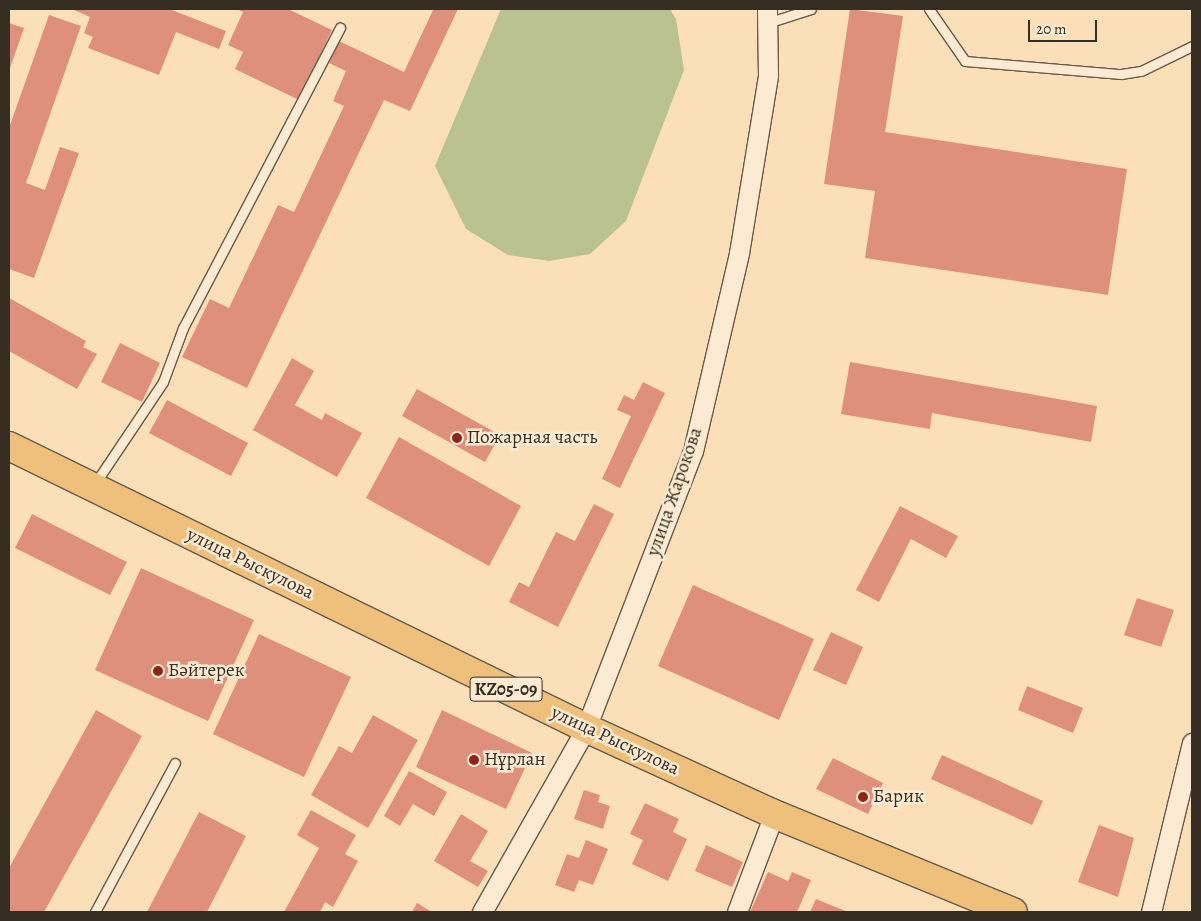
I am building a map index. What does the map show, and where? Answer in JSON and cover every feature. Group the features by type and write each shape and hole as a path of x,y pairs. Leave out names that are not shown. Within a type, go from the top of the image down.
{"main road":[{"name":"улица Рыскулова","path":"9,446 586,728 774,814 1013,912"}],"street":[{"name":"улица Жарокова","path":"482,912 586,728 693,451 739,253 768,75 767,16"},
{"path":"1151,912 1192,743"},
{"path":"737,912 774,814"}],"lane":[{"path":"767,16 811,9"},
{"path":"929,9 965,61 1121,74 1141,72 1192,46"},
{"path":"92,487 163,382 183,328 340,28"},
{"path":"95,912 176,763"}],"green space":[{"path":"501,9 670,9 676,19 684,70 626,221 590,254 549,261 508,255 466,229 435,166"}],"building":[{"path":"169,9 226,31 219,49 176,32 159,75 88,48 93,37 84,33 90,17 74,10"},
{"path":"237,9 288,9 332,30 299,100 235,69 243,52 228,45 243,12"},
{"path":"430,9 458,9 410,111 384,100 247,388 182,357 210,299 229,308 278,205 294,212 344,106 333,101 346,71 329,63 339,41 404,72 433,10"},
{"path":"850,9 903,16 885,132 1127,169 1108,295 865,258 875,191 824,184"},
{"path":"49,15 81,26 26,183 45,190 60,147 79,153 34,278 9,269 9,128"},
{"path":"9,23 24,28 9,71"},
{"path":"9,298 86,341 83,347 97,354 77,389 9,351"},
{"path":"120,343 160,363 142,402 101,382"},
{"path":"292,358 314,371 295,405 322,420 325,413 362,433 337,477 253,430"},
{"path":"850,362 1097,406 1091,442 932,413 930,429 841,414"},
{"path":"643,382 665,393 620,488 602,479 631,416 617,410 624,395 634,400"},
{"path":"417,389 500,435 485,462 402,416"},
{"path":"167,400 248,443 231,476 149,433"},
{"path":"399,437 521,506 489,566 366,498"},
{"path":"594,504 614,514 558,627 509,602 519,582 529,587 556,532 575,541"},
{"path":"900,506 958,536 946,558 911,539 879,602 856,590"},
{"path":"32,514 127,562 110,595 15,548"},
{"path":"141,568 254,620 208,721 95,670"},
{"path":"693,585 814,639 779,720 658,666"},
{"path":"1137,598 1174,610 1161,647 1124,635"},
{"path":"831,632 863,647 846,685 813,670"},
{"path":"259,634 351,677 304,777 213,734"},
{"path":"1027,686 1083,708 1073,733 1018,710"},
{"path":"96,710 142,736 44,912 9,912 9,868"},
{"name":"Нұрлан","path":"442,710 532,753 506,809 416,767"},
{"path":"373,715 418,740 368,828 311,795 339,746 352,753"},
{"path":"942,755 1043,801 1032,825 931,779"},
{"path":"833,758 883,783 868,814 816,789"},
{"path":"409,771 447,792 434,816 413,804 400,826 384,816"},
{"path":"584,790 600,795 598,802 610,806 603,829 574,819"},
{"path":"645,803 679,819 673,832 687,839 668,881 632,864 643,840 630,834"},
{"path":"311,810 356,835 345,854 358,861 333,907 325,902 320,912 284,912 319,848 297,835"},
{"path":"199,812 246,836 207,912 147,912"},
{"path":"461,814 488,831 470,861 488,871 478,887 434,861"},
{"path":"1099,825 1134,838 1118,897 1078,882"},
{"path":"586,840 608,849 593,885 579,880 574,892 555,885 567,854 579,858"},
{"path":"706,845 743,862 732,887 695,871"},
{"path":"768,872 788,881 792,872 811,880 797,912 750,912"},
{"path":"816,899 848,912 810,912"},
{"path":"417,903 432,912 412,912"}],"place":[{"name":"Пожарная часть","path":"457,438"},
{"name":"Бәйтерек","path":"158,671"},
{"name":"Нұрлан","path":"474,760"},
{"name":"Барик","path":"863,797"}]}
